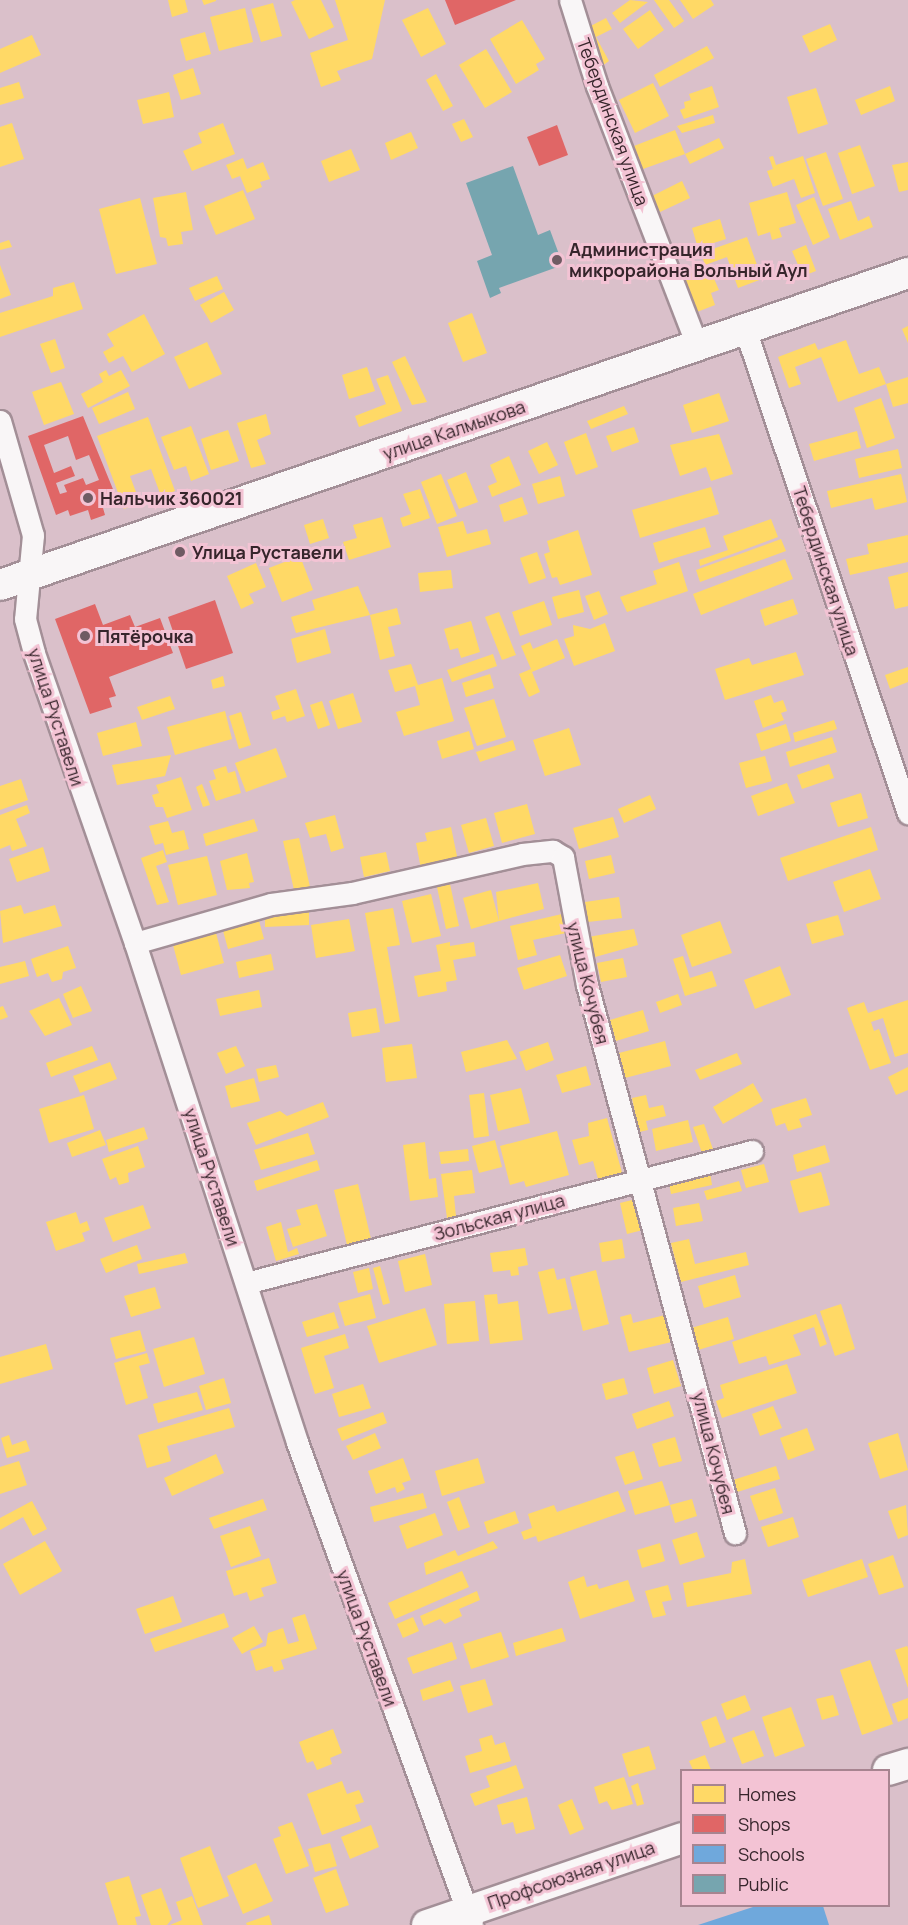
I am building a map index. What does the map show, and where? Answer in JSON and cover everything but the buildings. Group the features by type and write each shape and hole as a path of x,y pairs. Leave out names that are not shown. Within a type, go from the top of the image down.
{"street":[{"name":"Тебердинская улица","path":"570,0 597,86 698,345"},
{"name":"улица Калмыкова","path":"0,585 908,273"},
{"name":"Тебердинская улица","path":"745,329 908,813"},
{"name":"улица Руставели","path":"0,421 33,535 25,619 34,653 135,944 305,1463 468,1920"},
{"name":"улица Кочубея","path":"135,944 271,904 352,893 553,851 563,857 576,940 643,1180 735,1533"},
{"name":"Зольская улица","path":"246,1283 752,1151"},
{"path":"890,1769 908,1764"},
{"name":"Профсоюзная улица","path":"428,1925 468,1920 680,1838"}],"place":[{"name":"Администрация микрорайона Вольный Аул","path":"557,260"},
{"name":"Нальчик 360021","path":"88,498"},
{"name":"Улица Руставели","path":"180,552"},
{"name":"Пятёрочка","path":"85,636"}]}
